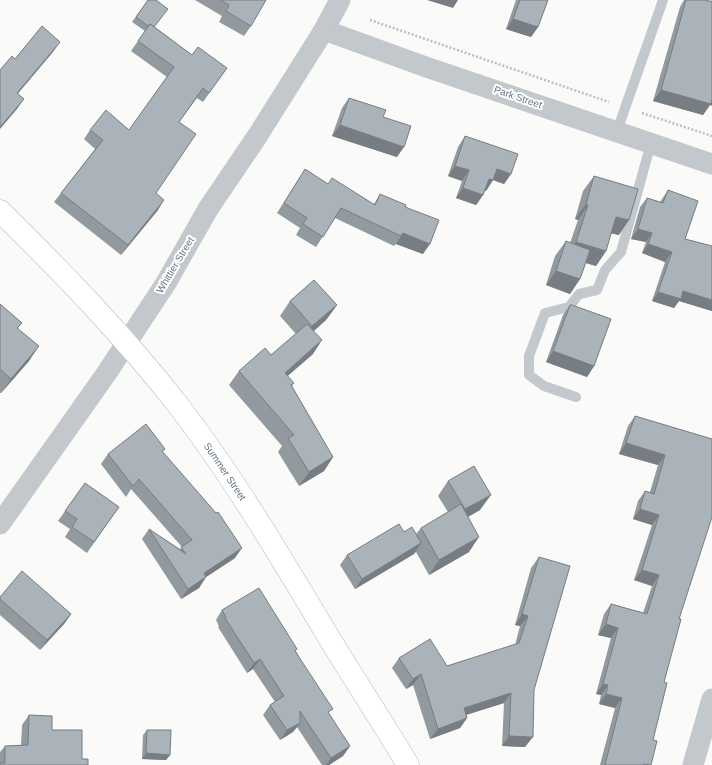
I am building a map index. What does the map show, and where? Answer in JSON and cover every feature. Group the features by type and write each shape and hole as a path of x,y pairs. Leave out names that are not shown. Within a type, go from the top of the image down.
{"street":[{"name":"Whittier Street","path":"0,524 42,466 166,283 208,209 258,135 324,30 340,0"},
{"name":"Park Street","path":"324,30 426,67 712,164"},
{"name":"Summer Street","path":"0,211 127,342 179,406 226,472 262,527 344,662 380,717 408,765"},
{"path":"693,765 707,737 712,699"}],"lane":[{"path":"617,131 663,0"},
{"path":"576,398 544,386 529,375 529,356 545,313 569,307 579,294 597,290 605,270 621,252 651,143"}],"path":[{"path":"367,19 625,108 712,136"}],"building":[{"path":"148,0 156,0 168,9 154,27 150,24 148,26 136,17"},
{"path":"220,0 266,0 251,26 226,11 229,5"},
{"path":"520,0 548,0 538,27 513,19"},
{"path":"686,0 705,0 712,2 711,104 661,90"},
{"path":"150,24 192,55 198,47 227,68 209,93 203,88 179,122 196,134 156,193 164,200 128,245 61,193 103,140 90,130 106,110 129,130 174,67 138,41"},
{"path":"42,26 60,42 17,93 24,99 0,127 0,70 12,56 15,59"},
{"path":"349,98 386,110 383,117 411,126 404,147 340,125"},
{"path":"465,136 518,154 511,174 497,169 493,180 489,179 483,195 463,188 469,170 455,166"},
{"path":"305,169 328,184 332,178 375,205 380,194 406,205 405,207 439,220 430,244 403,233 401,236 341,208 323,237 303,224 307,218 284,203"},
{"path":"594,176 638,189 629,220 616,217 606,251 576,242 588,205 586,204"},
{"path":"668,190 698,201 685,239 712,246 712,300 683,291 681,299 658,292 672,252 648,244 652,233 638,229 647,198 663,203"},
{"path":"566,241 590,250 580,279 556,271"},
{"path":"314,280 337,305 312,326 290,301"},
{"path":"0,304 22,323 17,328 39,346 11,379 0,369"},
{"path":"570,305 611,319 594,366 553,351"},
{"path":"307,324 322,340 285,373 294,383 291,385 333,457 309,472 288,438 294,435 239,371 265,348 271,355"},
{"path":"635,416 712,439 712,517 679,619 681,619 664,682 667,683 653,740 657,741 651,765 605,765 622,698 606,694 608,685 603,684 618,628 606,624 611,604 647,614 659,575 642,570 659,515 640,509 645,491 654,494 665,455 626,443"},
{"path":"146,424 165,449 162,451 216,513 218,512 242,548 204,573 206,577 188,589 149,529 186,554 181,547 192,540 139,479 133,486 108,454"},
{"path":"474,466 491,495 465,509 448,481"},
{"path":"85,483 119,507 94,542 72,527 77,519 65,511"},
{"path":"461,504 479,537 439,560 421,528"},
{"path":"399,524 404,532 412,527 421,543 362,579 347,555"},
{"path":"539,557 570,566 534,690 533,737 509,736 511,693 464,708 467,718 438,729 421,674 413,679 399,658 430,639 447,666 519,643 528,616 522,614"},
{"path":"22,571 71,614 47,640 0,599 0,597"},
{"path":"259,588 297,649 295,651 333,709 328,712 350,746 331,758 300,711 300,723 287,730 270,705 284,696 260,659 254,663 225,618 226,617 222,610"},
{"path":"29,715 52,716 52,730 82,730 82,759 88,759 88,765 0,765 0,763 5,763 5,746 28,745"},
{"path":"147,730 171,730 170,755 146,753"}]}
